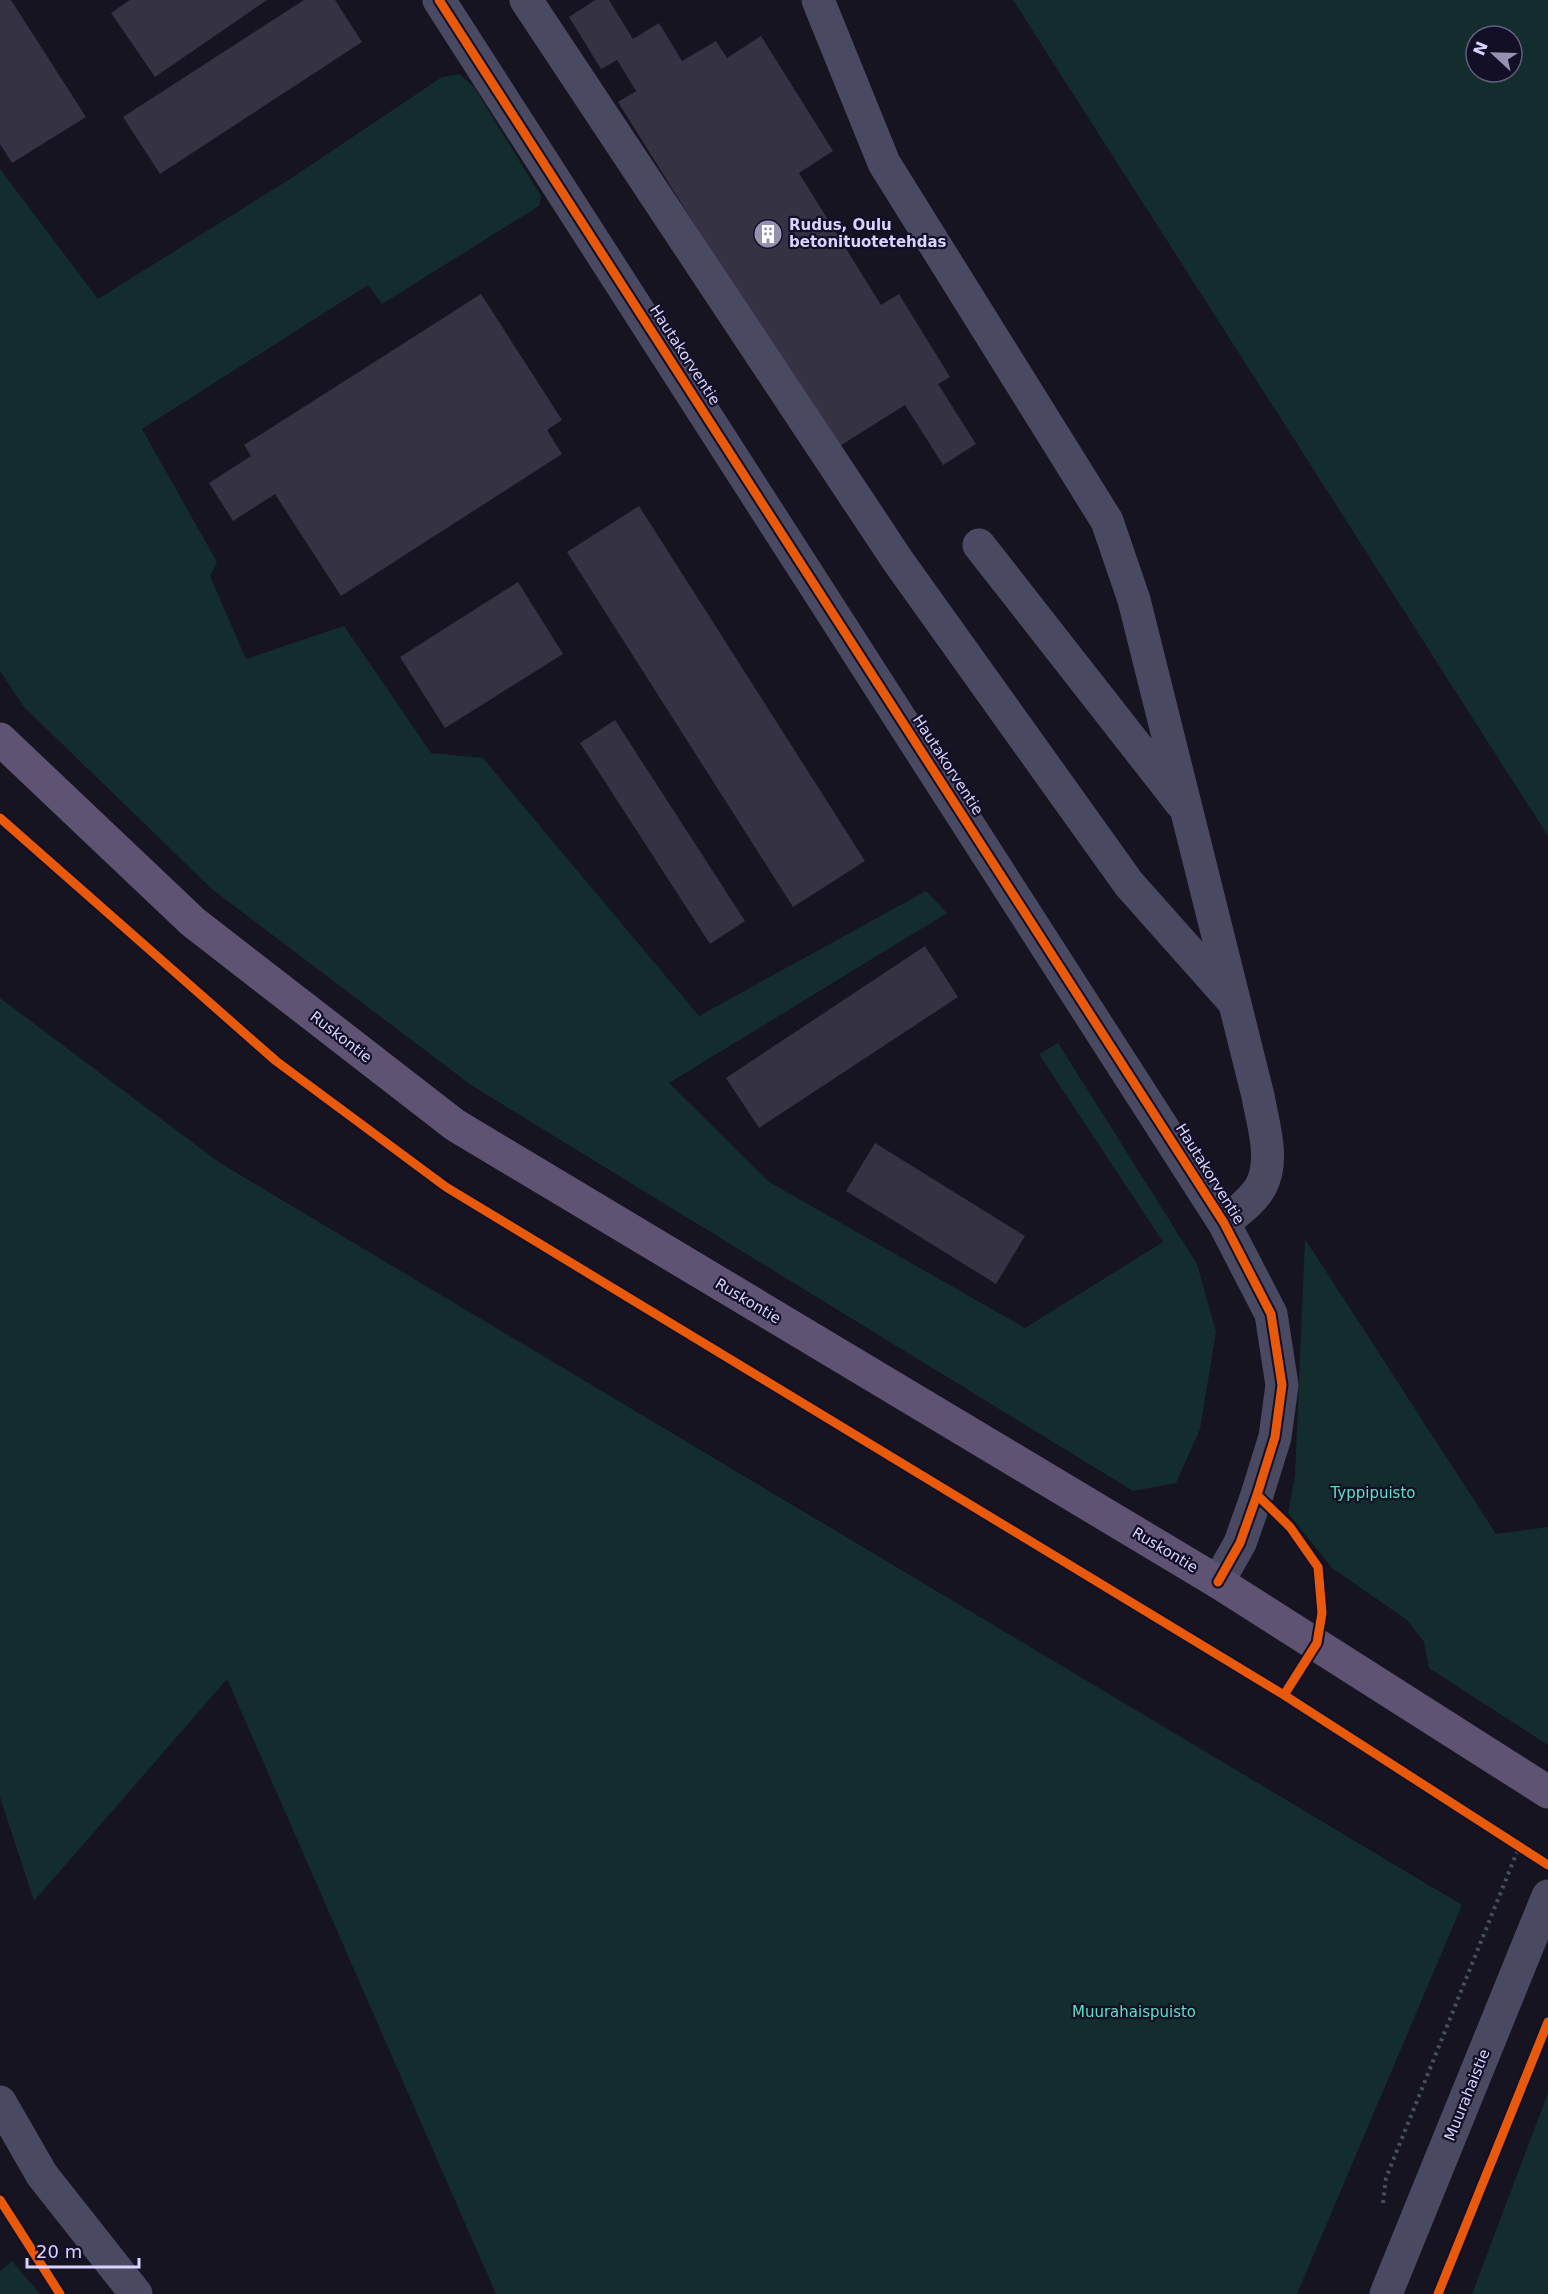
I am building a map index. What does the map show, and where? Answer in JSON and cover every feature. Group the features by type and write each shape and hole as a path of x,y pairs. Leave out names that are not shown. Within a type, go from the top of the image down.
{"main road":[{"name":"Ruskontie","path":"0,739 193,922 455,1125 1218,1582 1548,1792"}],"street":[{"name":"Hautakorventie","path":"439,0 1224,1223 1271,1314 1282,1385 1275,1437 1240,1543 1218,1582"},
{"path":"526,0 898,561 1129,884 1236,1005"},
{"path":"818,0 884,163 1107,521 1134,600 1258,1096 1269,1165 1261,1186 1248,1203 1224,1223"},
{"path":"979,545 1188,811"},
{"name":"Muurahaistie","path":"1386,2294 1548,1896"},
{"path":"0,2102 42,2175 136,2294"}],"path":[{"path":"1509,1840 1529,1853"}],"green space":[{"path":"1013,0 1548,0 1548,836"},
{"path":"459,74 474,87 541,196 539,206 382,304 368,285 142,429 217,562 210,576 246,659 344,626 431,753 483,758 699,1016 926,891 947,913 669,1083 769,1182 1025,1328 1163,1242 1039,1054 1058,1043 1197,1264 1216,1332 1200,1429 1176,1483 1133,1491 471,1085 213,890 24,707 0,671 0,169 98,299 290,179 442,77"},
{"name":"Muurahaispuisto","path":"0,998 220,1163 1462,1905 1297,2294 496,2294 227,1679 34,1901 0,1797"},
{"name":"Typpipuisto","path":"1305,1239 1496,1534 1548,1527 1548,1745 1429,1668 1424,1642 1407,1620 1332,1568 1288,1513 1295,1476"},
{"path":"1548,2093 1548,2294 1472,2294"},
{"path":"12,2261 40,2294 0,2294 0,2271"}],"building":[{"path":"0,0 11,0 86,117 12,163 0,144"},
{"path":"130,0 267,0 155,77 111,13"},
{"path":"304,0 335,0 362,42 160,174 123,117"},
{"name":"Rudus, Oulu betonituotetehdas","path":"595,0 609,0 633,39 659,23 682,61 716,41 727,58 761,36 833,151 799,173 881,305 899,294 950,377 938,384 976,444 943,465 905,405 835,449 618,102 636,91 617,60 601,69 569,17"},
{"path":"481,294 562,420 547,430 562,454 341,596 275,494 233,521 209,483 251,456 244,445"},
{"path":"639,506 865,861 793,907 567,552"},
{"path":"518,582 563,654 445,728 400,657"},
{"path":"615,720 745,921 710,944 580,743"},
{"path":"925,946 958,997 759,1128 726,1078"},
{"path":"875,1143 1025,1236 996,1284 846,1191"}],"cycle path":[{"path":"439,0 1224,1223 1271,1314 1282,1385 1275,1437 1240,1543 1218,1582"},
{"path":"0,818 276,1061 446,1187 1284,1695 1548,1865"},
{"path":"1257,1495 1290,1527 1318,1567 1322,1613 1317,1643 1284,1695"},
{"path":"1438,2294 1548,2022"},
{"path":"0,2200 60,2294"}],"place":[{"name":"Rudus, Oulu betonituotetehdas","path":"768,234"}]}
